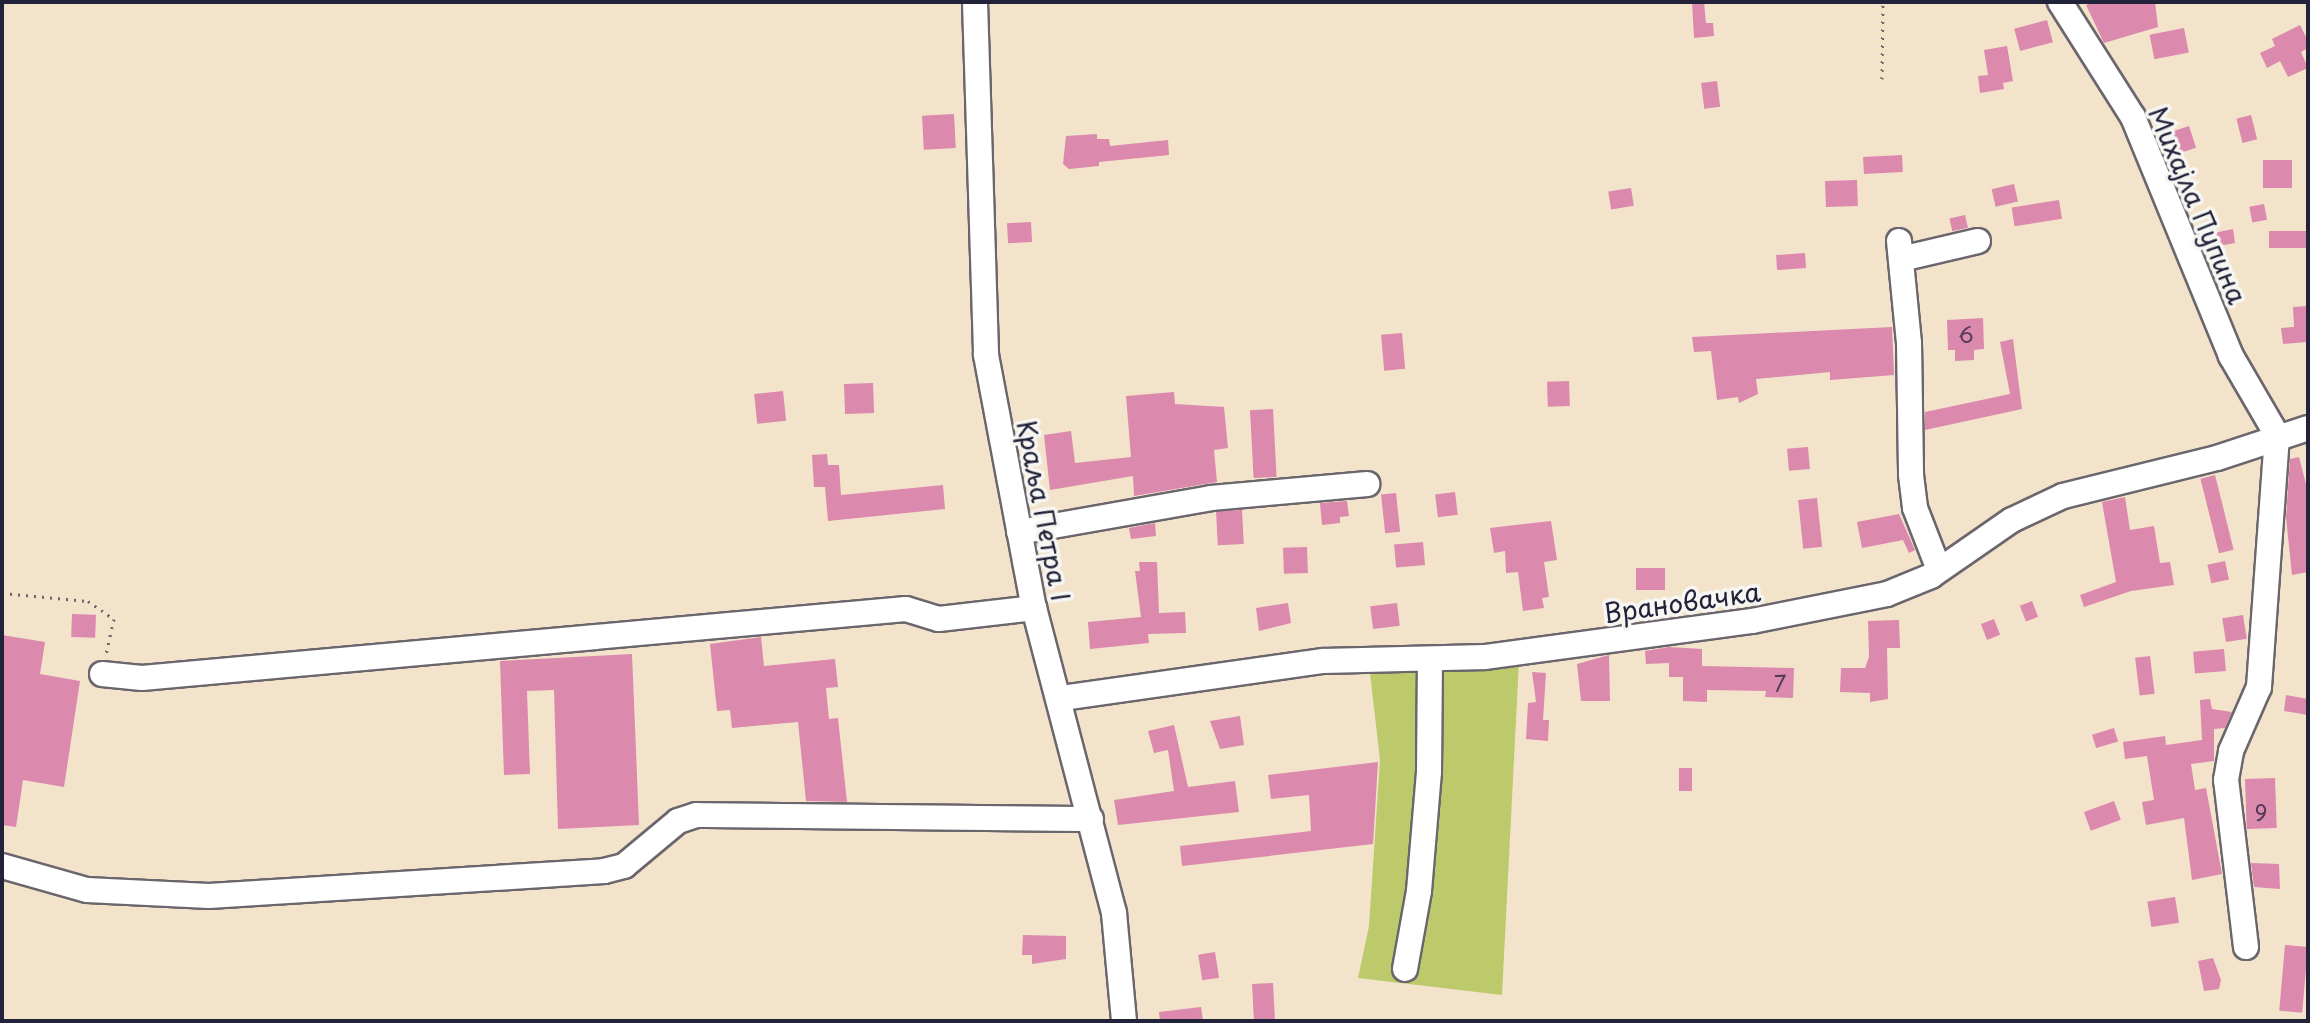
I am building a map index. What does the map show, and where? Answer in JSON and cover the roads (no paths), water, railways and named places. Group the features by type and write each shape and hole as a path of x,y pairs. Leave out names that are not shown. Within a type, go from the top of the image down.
{"street":[{"name":"Краља Петра I","path":"975,2 986,355 1034,608 1062,698 1114,913 1124,1021"},
{"name":"Михајла Пупина","path":"2060,2 2133,117 2231,356 2277,435"},
{"path":"1939,570 1915,508 1911,475 1909,343 1900,250 1978,241"},
{"name":"Врановачка","path":"1062,698 1323,661 1430,661 1752,621 1887,594 1939,570 2012,520 2063,496 2217,458 2277,435 2308,428"},
{"path":"2246,947 2226,780 2231,751 2259,687 2277,435"},
{"path":"1019,532 1211,498 1367,484"},
{"path":"102,674 142,678 906,609 939,619 1034,608"},
{"path":"1405,969 1419,891 1429,772 1430,661"},
{"path":"2,866 87,890 209,896 604,871 624,866 678,821 696,815 1091,819"}]}
